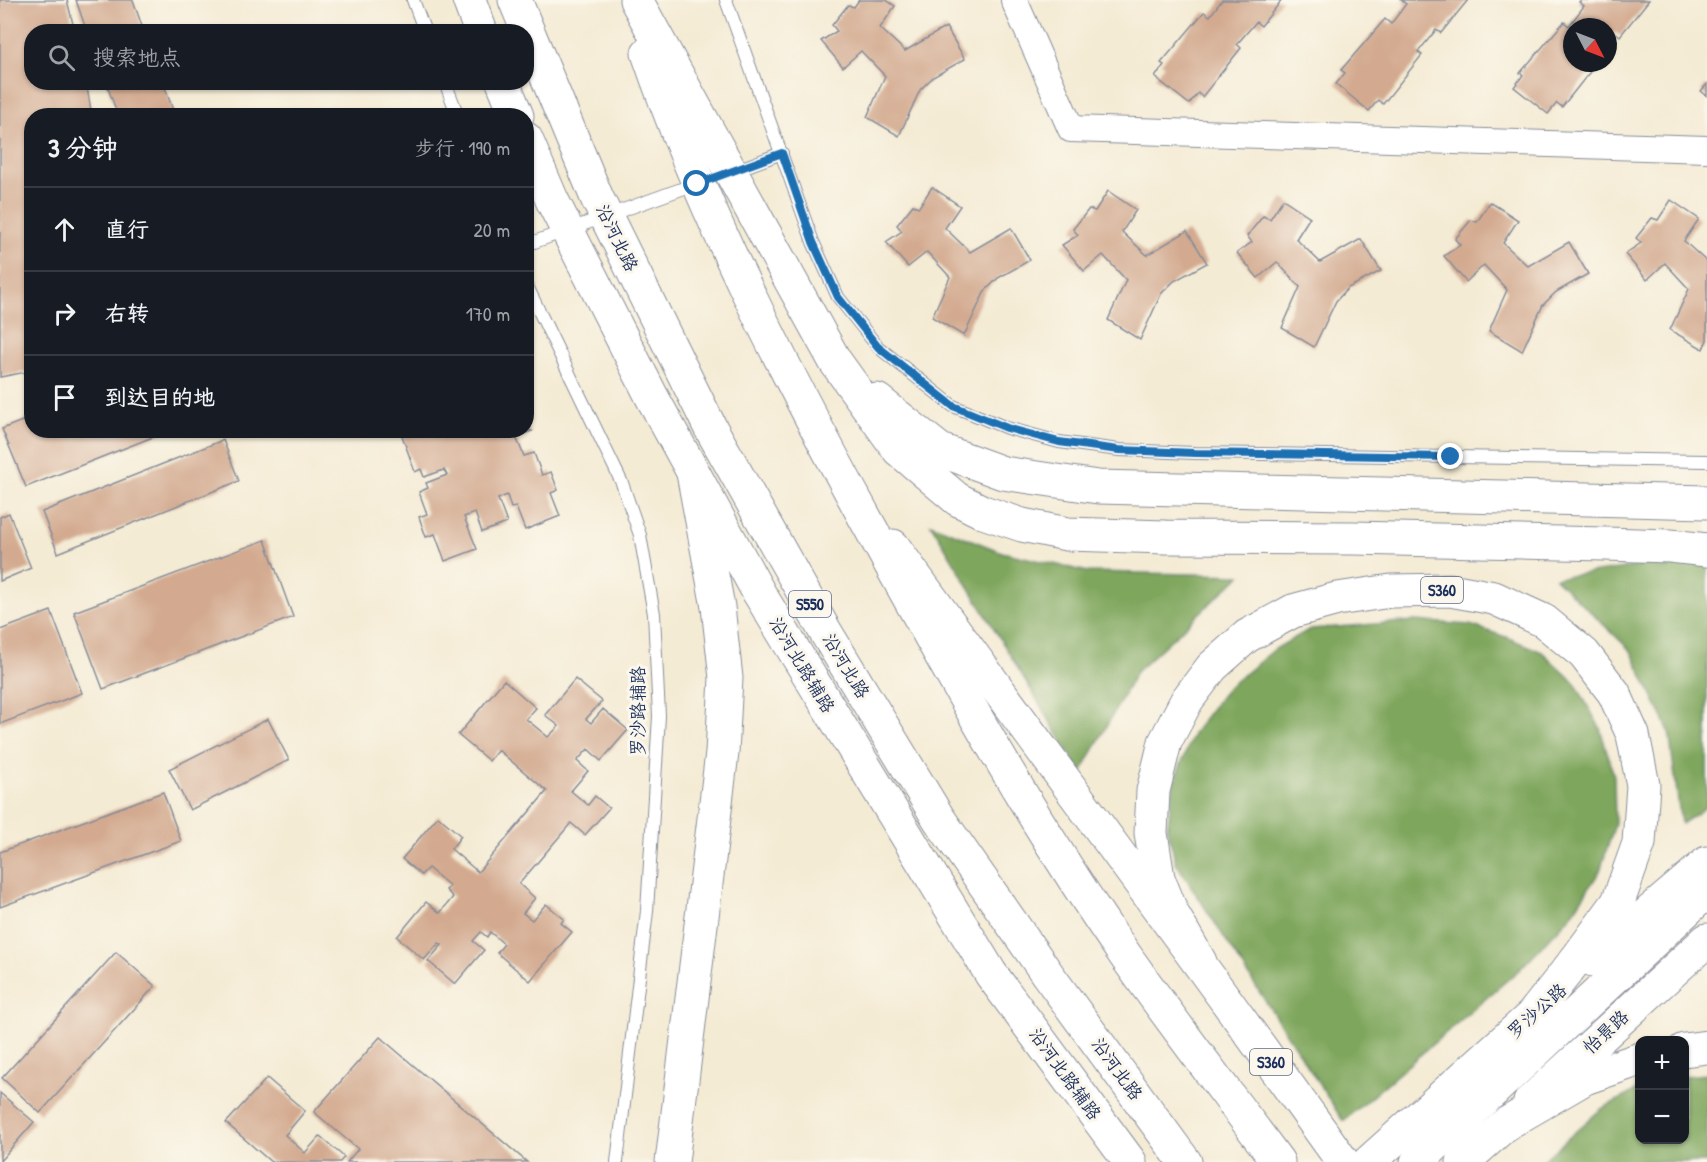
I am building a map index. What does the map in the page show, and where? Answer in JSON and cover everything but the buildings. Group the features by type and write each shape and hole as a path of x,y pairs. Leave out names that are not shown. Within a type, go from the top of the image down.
{"main road":[{"path":"469,0 479,24"},
{"name":"沿河北路","path":"515,0 525,24"},
{"path":"629,0 672,123 720,234 805,410 957,685 1006,771 1124,955 1278,1162"},
{"path":"636,0 835,361 899,450 957,499 983,512 1022,525 1067,534 1605,544 1707,550"},
{"name":"沿河北路","path":"534,46 597,198 710,428 825,631 939,819 1047,975 1185,1162"},
{"path":"506,90 514,108"},
{"name":"沿河北路辅路","path":"534,158 552,200 652,397 765,603 991,974 1130,1162"},
{"path":"835,361 889,411 940,450 1003,473 1098,487 1707,502"},
{"path":"672,1162 722,753 726,678 718,607 693,473"},
{"path":"841,474 1052,765 1200,962"},
{"name":"S360","path":"1343,1162 1200,962 1172,913 1158,878 1151,833 1153,791 1165,742 1187,700 1212,667 1246,636 1293,611 1337,599 1391,591 1450,590 1494,598 1544,621 1584,654 1614,693 1633,735 1643,785 1639,843 1618,902 1531,1017"},
{"name":"罗沙公路","path":"1380,1152 1606,947 1707,863"},
{"path":"1417,1162 1707,891"},
{"name":"怡景路","path":"1506,1124 1707,940"},
{"path":"1689,1049 1707,1047"},
{"path":"1463,1162 1506,1124 1585,1078 1635,1061"}],"street":[{"path":"1014,0 1071,129 1707,149"}],"lane":[{"path":"413,0 422,24"},
{"path":"726,0 813,242 838,297 878,347 953,406 1007,428 1059,442 1119,450 1707,461"},
{"path":"448,90 455,108"},
{"path":"534,242 782,153"},
{"name":"罗沙路辅路","path":"534,301 622,483 640,535 654,614 659,716 647,911 617,1162"}],"green space":[{"path":"931,524 1002,552 1088,572 1241,575 1136,672 1081,773"},
{"path":"1707,556 1707,806 1681,824 1669,731 1631,651 1555,578"},
{"path":"1415,621 1470,625 1506,637 1542,652 1575,683 1600,728 1614,776 1615,824 1600,871 1570,917 1519,970 1343,1121 1176,863 1167,829 1174,781 1194,732 1227,688 1275,649 1310,629"},
{"path":"1707,1074 1707,1162 1541,1162 1601,1109 1635,1091 1635,1144 1689,1144 1689,1076"}],"route":[{"path":"697,184 782,153 813,242 838,297 878,347 953,406 1007,428 1059,442 1119,450 1451,457"}]}
